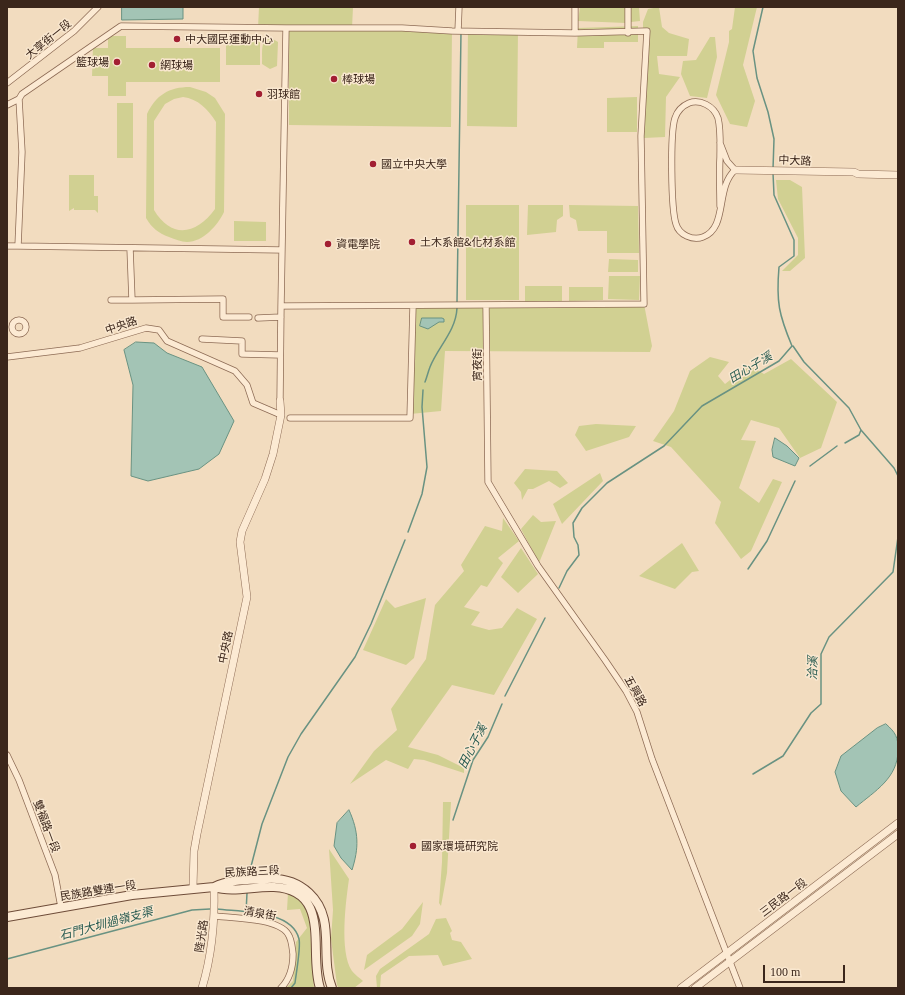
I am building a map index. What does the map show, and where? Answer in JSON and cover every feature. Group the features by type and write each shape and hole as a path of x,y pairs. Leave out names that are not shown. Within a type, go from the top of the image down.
{"main road":[{"name":"民族路三段","path":"214,887 223,882 273,879 288,881 302,887 313,897 323,913 326,924 328,971 332,988"},
{"name":"民族路三段","path":"193,888 214,887 224,890 262,887 284,888 296,893 305,901 312,913 316,927 317,969 320,988"},
{"name":"民族路雙連一段","path":"7,917 132,895 193,888"}],"street":[{"name":"大享街一段","path":"7,83 74,31 98,7"},
{"path":"458,31 459,7"},
{"path":"575,7 575,33"},
{"path":"628,7 628,32"},
{"path":"18,246 22,152 19,99 22,94 122,26 402,28 458,31 575,33 647,31 641,136 644,304 281,306"},
{"path":"280,401 286,28"},
{"path":"8,103 19,99"},
{"path":"720,143 727,161 735,170 728,176 720,206 718,221 715,229 704,237 694,238 686,236 676,225 672,175 674,122 679,110 689,103 700,102 713,110 718,118 720,143 720,206"},
{"name":"中大路","path":"735,170 898,172"},
{"name":"中大路","path":"854,172 858,174 898,175"},
{"path":"7,246 282,250"},
{"path":"130,248 132,300"},
{"path":"111,300 223,299 223,317 249,317"},
{"name":"宵夜街","path":"486,305 488,424"},
{"path":"290,418 410,418 413,306"},
{"path":"258,318 281,317"},
{"name":"中央路","path":"7,357 80,348 146,328 158,330 167,341 235,371 247,385 253,403 281,415"},
{"path":"202,339 242,341 242,354 280,355"},
{"name":"中央路","path":"193,888 192,876 196,840 247,598 240,542 242,531 265,479 273,454 281,415 280,401"},
{"name":"五興路","path":"488,424 489,487 538,566 605,660 626,691 637,712 652,759 740,988"},
{"name":"雙福路一段","path":"7,755 19,780 55,875 61,907"},
{"name":"三民路一段","path":"681,988 898,823"},
{"name":"三民路一段","path":"695,988 898,834"},
{"name":"陸光路","path":"202,988 215,916 214,887"},
{"name":"清泉街","path":"215,916 261,921 278,925 287,932 292,943 293,960 288,981 281,988"}],"shaded area":[{"path":"122,7 183,7 183,19 122,20"},
{"path":"259,7 353,7 352,28 258,28"},
{"path":"580,7 626,7 626,23 578,21"},
{"path":"631,7 639,7 640,21 631,22"},
{"path":"659,7 662,27 669,33 689,39 687,56 657,56 659,74 680,77 666,97 665,137 644,138 643,22 648,9"},
{"path":"735,7 757,7 743,65 755,101 747,127 730,124 716,95 729,42 729,31 732,29"},
{"path":"638,26 638,42 604,42 604,48 577,48 578,28"},
{"path":"289,29 452,30 451,127 289,125"},
{"path":"468,29 518,30 517,127 467,126"},
{"path":"108,36 126,36 126,48 220,48 220,82 126,82 126,96 108,96 108,76 92,76 93,48 108,48"},
{"path":"260,37 260,65 226,65 226,38"},
{"path":"710,37 715,37 717,57 707,98 690,96 681,74 683,61 696,60"},
{"path":"271,38 278,42 277,66 270,69 262,64 262,52 263,44 267,39"},
{"path":"182,87 190,87 206,92 215,98 225,114 224,212 209,232 199,239 187,242 182,242 162,234 151,225 146,218 147,114 159,97 164,93","holes":["183,97 202,105 216,122 215,209 200,224 193,228 184,230 169,226 161,220 154,210 154,121 165,104 174,99"]},
{"path":"637,97 637,132 607,132 607,98"},
{"path":"117,103 133,103 133,158 117,158"},
{"path":"69,175 94,175 94,196 98,196 98,213 95,210 74,210 74,208 69,211"},
{"path":"776,180 790,180 802,187 805,258 790,271 782,271 798,255 798,238 778,199"},
{"path":"466,205 519,205 519,300 466,300"},
{"path":"528,205 563,205 563,216 557,220 556,232 527,235"},
{"path":"569,205 638,206 639,253 607,253 607,231 578,231 576,220 570,217"},
{"path":"234,221 266,222 266,241 234,241"},
{"path":"609,259 638,260 638,272 608,272"},
{"path":"609,276 640,276 639,300 608,299"},
{"path":"525,286 562,286 562,301 525,302"},
{"path":"569,287 603,287 603,300 569,301"},
{"path":"644,304 652,346 650,352 445,351 441,411 410,414 413,306"},
{"path":"422,318 442,318 444,319 444,322 439,322 428,329 420,326"},
{"path":"136,342 154,343 167,353 202,367 234,421 219,454 199,469 148,481 131,476 133,385 124,350"},
{"path":"710,357 729,362 718,376 725,384 749,365 764,374 791,359 837,402 821,448 800,458 779,428 751,420 741,440 756,441 739,488 759,503 773,479 782,482 751,551 741,559 715,523 721,502 671,447 653,441 674,411 690,371"},
{"path":"596,424 636,426 629,437 586,451 575,435 579,426"},
{"path":"775,438 787,446 799,458 795,466 773,457 772,450"},
{"path":"525,469 557,471 568,483 560,488 549,481 533,489 528,489 522,500 521,492 514,483"},
{"path":"600,473 603,481 562,524 553,504"},
{"path":"533,515 541,522 556,521 539,563 521,529"},
{"path":"503,518 519,541 498,558 503,563 487,587 481,585 464,607 480,612 471,625 489,630 502,628 517,608 537,619 494,695 452,685 408,747 438,755 464,768 464,773 424,760 414,759 408,769 386,760 350,784 374,751 397,730 391,709 426,659 435,605 464,571 461,565 485,526 502,531"},
{"path":"682,543 699,571 692,572 675,589 639,576"},
{"path":"521,548 538,574 518,593 501,577"},
{"path":"426,598 414,658 406,665 363,650 386,599 395,608"},
{"path":"886,724 896,736 898,742 897,760 890,776 884,783 856,807 841,791 835,772 841,756 877,728"},
{"path":"443,802 451,802 447,873 441,906 439,903 442,862"},
{"path":"349,810 355,826 357,840 356,854 352,870 341,858 334,846 337,823"},
{"path":"329,849 349,879 344,926 346,952 352,971 363,981 354,988 339,988 337,985 331,939 333,910"},
{"path":"288,893 301,901 309,915 314,988 286,988 293,981 296,942 307,928 300,909 287,910"},
{"path":"423,902 420,924 412,936 364,970 367,955 402,929"},
{"path":"446,918 452,931 450,933 452,940 461,942 472,959 443,966 438,955 409,956 381,975 380,988 377,988 376,976 380,969 429,934 436,919"}],"waterway":[{"name":"田心子溪","path":"763,7 753,51 757,78 768,112 774,139 773,169"},
{"path":"457,302 461,32"},
{"name":"田心子溪","path":"559,588 567,571 579,555 578,545 574,537 573,523 582,508 607,483 664,446 702,406 779,361 792,346 781,317 778,290 779,267 794,256 794,240 774,195 773,173"},
{"path":"425,382 433,360 450,332 456,316 457,308"},
{"name":"洽溪","path":"793,346 804,362 849,408 861,430 894,468 898,476"},
{"path":"408,532 422,494 427,467 422,407 423,390"},
{"name":"洽溪","path":"845,443 859,435 861,430"},
{"name":"洽溪","path":"810,466 837,446"},
{"name":"洽溪","path":"748,569 767,541 795,481"},
{"name":"洽溪","path":"753,774 783,756 811,713 821,704 821,654 829,637 893,572 898,537"},
{"path":"248,878 262,824 288,757 301,734 355,657 371,624 405,540"},
{"name":"田心子溪","path":"505,696 545,618"},
{"name":"田心子溪","path":"453,820 473,760 488,737 502,704"},
{"path":"246,913 247,893"},
{"name":"石門大圳過嶺支渠","path":"7,959 192,910 210,909"},
{"name":"石門大圳過嶺支渠","path":"217,909 264,914 287,922 299,939 295,983 291,988"}],"place":[{"name":"中大國民運動中心","path":"177,39"},
{"name":"籃球場","path":"117,62"},
{"name":"網球場","path":"152,65"},
{"name":"棒球場","path":"334,79"},
{"name":"羽球館","path":"259,94"},
{"name":"國立中央大學","path":"373,164"},
{"name":"土木系館&化材系館","path":"412,242"},
{"name":"資電學院","path":"328,244"},
{"name":"國家環境研究院","path":"413,846"}]}
